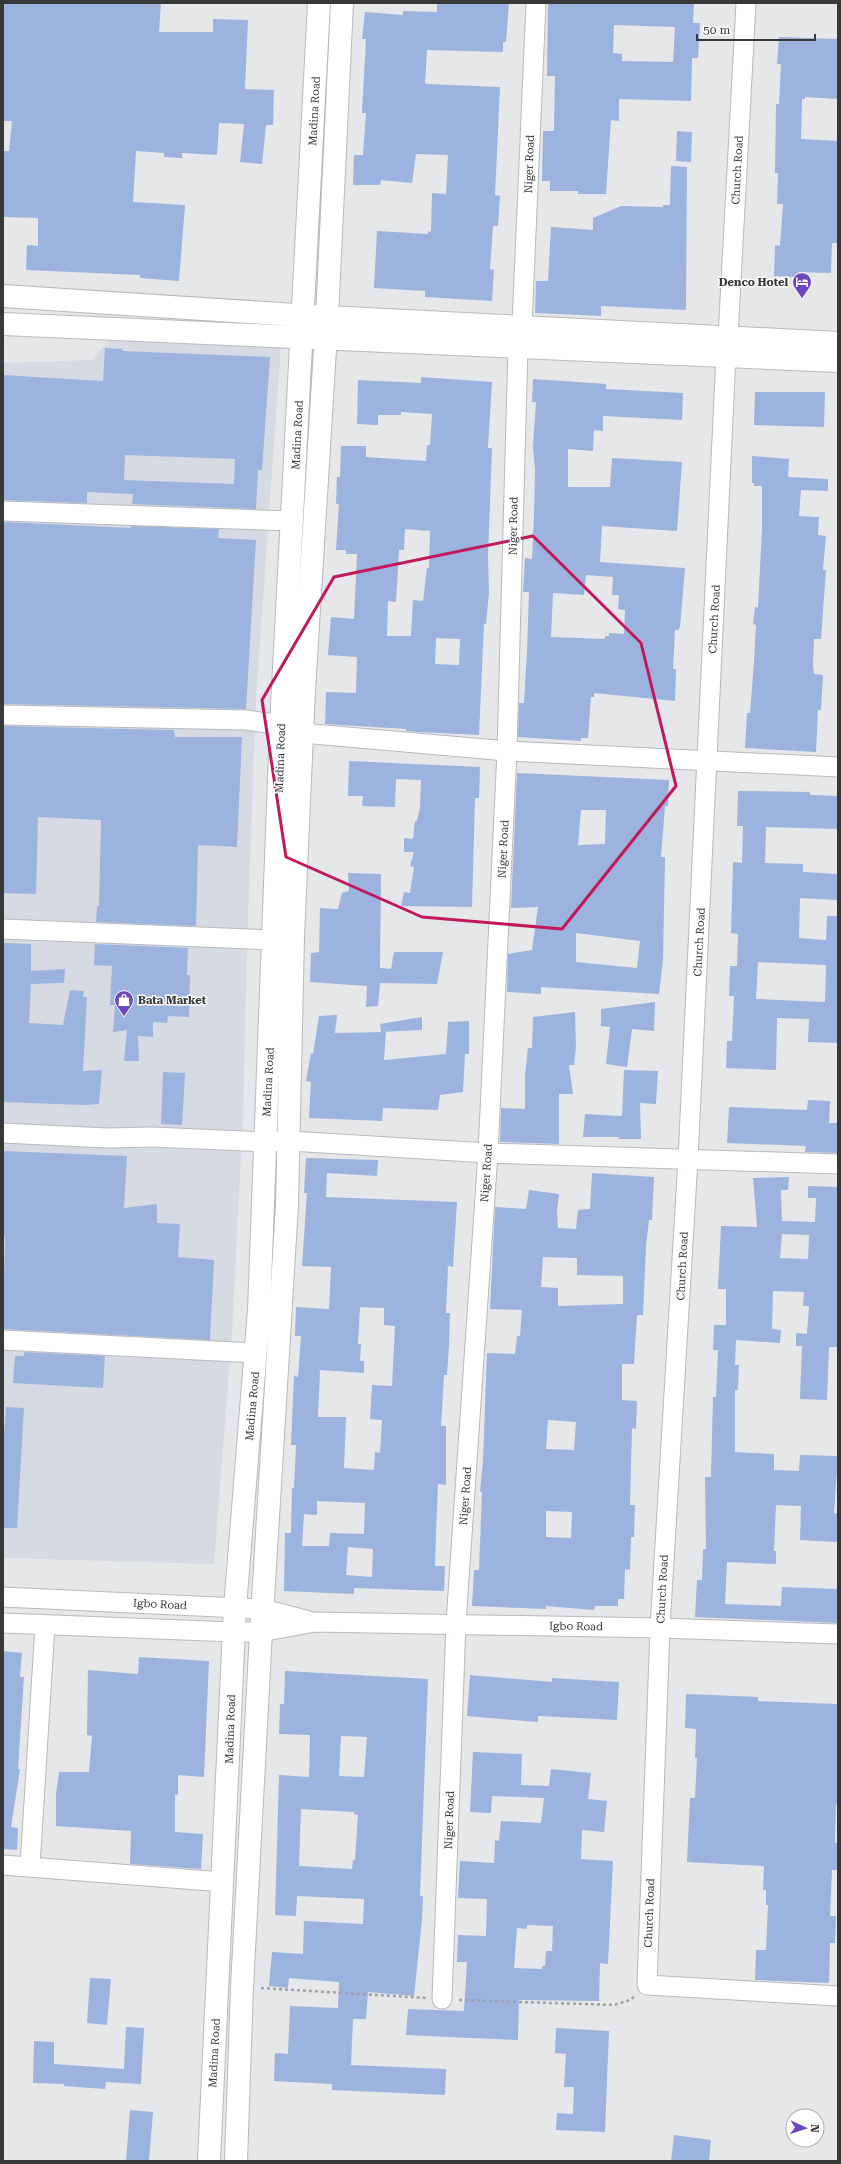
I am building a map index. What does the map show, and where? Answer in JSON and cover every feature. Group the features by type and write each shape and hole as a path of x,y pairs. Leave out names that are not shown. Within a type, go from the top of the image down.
{"main road":[{"name":"Madina Road","path":"209,2161 235,1608 256,1353 281,724 319,3"},
{"name":"Madina Road","path":"236,2161 242,1987 290,1141 293,936 302,733 326,327 342,3"},
{"path":"3,296 303,315 326,327 727,346 838,343"},
{"path":"3,324 302,337 326,327"},
{"path":"727,346 838,361"}],"street":[{"name":"Niger Road","path":"442,1999 456,1624 488,1153 507,751 520,336 536,3"},
{"name":"Church Road","path":"746,3 727,346 688,1159 660,1628 647,1985 838,1996"},
{"path":"3,511 292,520"},
{"path":"3,715 246,720 281,724 302,733 507,751 838,767"},
{"path":"3,929 273,940"},
{"path":"3,1133 107,1138 185,1138 265,1142 290,1141 488,1153 838,1164"},
{"path":"3,1340 256,1353"},
{"name":"Igbo Road","path":"3,1597 263,1609 314,1622"},
{"name":"Igbo Road","path":"3,1623 234,1632 261,1632 314,1622 660,1628 838,1634"},
{"path":"30,1866 45,1625"},
{"path":"3,1865 223,1882"}],"highlighted area":[{"path":"533,536 641,643 676,786 562,929 422,917 286,857 262,700 334,577"}],"shaded area":[{"name":"Bata Market","path":"110,339 281,345 256,698 243,1116 232,1332 214,1564 3,1558 3,363 92,360"}],"building":[{"path":"3,3 161,3 159,32 213,32 213,19 248,20 245,89 274,90 273,125 266,125 262,164 240,162 244,124 219,123 217,155 182,153 182,158 164,157 164,153 136,151 133,202 185,205 179,281 140,278 140,275 26,270 27,245 38,246 38,218 3,217 3,151 9,151 12,121 3,121"},
{"path":"437,3 509,3 506,42 503,42 503,52 427,50 425,83 500,87 495,195 500,196 498,226 493,226 490,269 494,270 492,301 425,297 425,291 374,288 377,231 428,234 428,231 431,232 432,193 446,194 448,155 416,154 412,183 381,180 380,185 353,185 354,155 363,155 366,113 362,113 366,39 362,39 365,12 403,15 403,11 437,12"},
{"path":"548,3 694,3 693,23 700,23 698,58 692,58 691,101 619,99 619,121 611,120 606,194 578,194 578,191 550,191 550,181 542,181 543,131 554,131 555,76 547,76","holes":["614,25 675,27 673,62 622,61 622,54 613,53"]},
{"path":"779,37 838,39 838,99 805,97 805,99 802,99 801,139 838,141 838,243 832,243 831,273 798,272 798,277 774,276 775,245 780,246 783,204 777,204 778,173 775,173 776,104 779,104 781,64 777,64"},
{"path":"677,131 692,132 691,162 676,161"},
{"path":"671,166 687,167 686,310 601,306 601,316 535,313 536,281 548,281 551,227 593,230 593,218 621,206 663,207 663,205 670,205"},
{"path":"105,348 123,349 122,351 270,357 262,470 258,470 256,509 132,504 133,494 87,492 87,503 3,500 3,375 103,381","holes":["125,455 235,459 234,484 124,480"]},
{"path":"421,377 492,382 488,448 492,448 488,556 489,593 486,624 484,624 479,735 418,732 406,731 406,729 325,724 326,692 356,693 357,657 328,655 331,617 354,619 357,554 346,554 346,550 336,550 339,504 336,504 337,477 340,477 341,446 366,446 366,457 426,461 427,445 430,445 432,414 401,412 401,415 378,415 378,425 357,424 358,380 421,383","holes":["405,529 430,531 429,568 427,568 423,601 413,600 411,636 387,636 388,601 396,602 399,550 404,550","436,638 460,639 459,665 435,664"]},
{"path":"533,379 606,384 606,389 683,393 682,420 603,416 603,431 594,430 593,451 568,449 568,487 610,487 612,458 682,462 677,531 602,526 600,562 685,568 680,627 678,630 675,630 673,669 676,669 675,701 594,693 594,697 591,697 588,738 581,738 581,741 518,737 519,703 524,703 527,651 529,592 523,592 525,558 532,559 534,517 535,469 533,447 536,402 532,402","holes":["586,575 613,577 612,595 619,595 618,609 625,610 624,634 609,633 609,636 605,636 605,639 551,637 553,593 584,595"]},
{"path":"755,392 825,392 824,427 754,425"},
{"path":"752,456 789,459 788,477 828,479 828,491 801,490 799,516 819,517 818,535 826,536 823,570 826,570 821,639 814,639 814,674 823,675 821,710 818,710 816,752 745,748 747,713 750,713 754,662 756,625 753,624 755,607 758,608 762,528 762,486 754,486 754,483 752,483"},
{"path":"3,522 131,528 131,526 219,529 218,538 256,540 246,709 3,704"},
{"path":"3,726 174,730 175,737 242,737 237,847 198,845 196,926 96,922 97,906 99,906 101,820 38,817 36,894 3,893"},
{"path":"349,761 480,767 479,798 475,798 472,907 401,906 404,892 410,893 414,867 410,866 414,852 404,852 404,838 413,839 415,821 417,821 420,808 421,780 396,779 395,807 362,806 363,796 348,796"},
{"path":"517,773 669,780 668,806 665,806 661,857 665,857 663,960 659,994 541,987 541,994 507,992 508,954 532,950 538,907 511,908","holes":["581,810 606,810 605,844 578,845","576,933 640,941 637,968 576,962"]},
{"path":"738,791 810,792 810,795 838,796 838,829 766,827 765,863 803,864 803,872 838,874 838,900 800,898 799,938 826,940 827,916 838,916 838,1043 808,1042 809,1019 777,1018 776,1070 726,1068 727,1041 732,1041 734,996 729,996 730,966 737,966 738,934 731,933 733,862 742,863 743,826 737,826","holes":["758,962 826,965 825,1002 756,999"]},
{"path":"348,873 381,874 380,968 391,969 394,952 443,952 437,984 380,983 378,1006 366,1007 367,986 310,982 311,953 319,952 320,908 338,909 342,893 349,891"},
{"path":"3,943 31,944 31,971 65,969 64,983 31,984 29,1023 63,1025 70,990 84,991 83,997 87,997 83,1071 102,1070 99,1104 83,1105 3,1102"},
{"path":"95,944 188,948 187,975 190,975 189,1017 168,1016 167,1023 153,1022 153,1037 138,1036 139,1061 124,1061 127,1030 113,1032 115,1005 110,1005 112,966 94,965"},
{"path":"655,1002 654,1031 632,1029 627,1067 606,1064 610,1027 601,1026 601,1009"},
{"path":"575,1012 576,1047 574,1065 569,1065 573,1094 559,1094 559,1144 500,1142 501,1108 525,1109 525,1075 528,1048 532,1048 533,1017"},
{"path":"337,1015 335,1033 386,1032 384,1060 446,1054 448,1022 469,1021 469,1054 465,1054 463,1092 440,1095 438,1110 383,1108 382,1121 309,1118 311,1082 306,1081 311,1053 313,1054 319,1016"},
{"path":"422,1017 422,1030 381,1032 380,1024"},
{"path":"624,1070 658,1071 656,1104 640,1103 641,1139 619,1139 619,1137 583,1137 585,1114 622,1116"},
{"path":"163,1072 185,1073 182,1125 161,1124"},
{"path":"808,1100 830,1101 829,1123 838,1123 838,1153 805,1152 806,1146 727,1143 729,1107 807,1110"},
{"path":"3,1151 127,1156 124,1208 157,1204 157,1223 180,1224 178,1257 214,1260 210,1340 3,1329 5,1237 3,1237"},
{"path":"306,1158 378,1160 377,1176 327,1173 326,1197 457,1202 453,1267 448,1266 446,1313 450,1313 449,1345 447,1375 444,1375 441,1426 446,1426 446,1485 438,1484 436,1534 435,1566 445,1566 444,1591 354,1588 354,1594 284,1591 285,1533 291,1533 292,1488 294,1488 296,1445 291,1445 294,1376 298,1377 301,1336 295,1336 296,1307 329,1309 331,1267 302,1266 307,1193 304,1193","holes":["360,1307 384,1308 384,1325 395,1326 392,1386 372,1385 370,1419 382,1420 380,1453 375,1452 374,1470 344,1468 346,1417 318,1417 320,1370 364,1373 364,1361 360,1361 361,1344 358,1344","317,1501 365,1503 364,1534 330,1533 329,1546 302,1546 304,1514 317,1515","348,1547 373,1549 372,1577 346,1575"]},
{"path":"592,1173 654,1177 652,1220 649,1220 646,1246 643,1315 637,1315 634,1364 622,1364 622,1400 637,1401 636,1429 632,1428 630,1505 635,1505 634,1537 631,1537 630,1570 625,1569 624,1599 618,1599 618,1606 595,1606 594,1610 546,1606 546,1609 472,1606 474,1570 479,1570 482,1492 480,1492 483,1461 487,1353 515,1354 517,1336 520,1336 522,1310 490,1309 495,1207 526,1209 529,1190 559,1194 557,1210 558,1228 576,1229 578,1210 590,1209","holes":["543,1257 577,1258 577,1275 623,1276 623,1304 558,1306 558,1288 541,1287","548,1420 576,1422 574,1450 546,1449","546,1511 572,1512 571,1538 546,1537"]},
{"path":"789,1177 788,1190 781,1190 782,1221 815,1222 816,1198 808,1198 808,1186 838,1187 838,1347 829,1347 827,1400 800,1399 802,1346 796,1346 796,1333 807,1334 809,1306 803,1306 804,1292 773,1291 772,1329 781,1330 780,1343 736,1340 735,1365 739,1365 738,1390 735,1390 735,1452 774,1454 774,1470 799,1471 800,1455 838,1456 834,1513 838,1514 838,1542 800,1540 801,1506 776,1505 774,1551 776,1551 776,1564 727,1562 725,1604 781,1606 782,1587 838,1589 838,1623 695,1617 697,1580 702,1580 703,1549 706,1549 705,1477 711,1477 713,1397 716,1397 718,1350 713,1350 714,1325 726,1325 726,1289 718,1289 721,1226 757,1227 753,1178","holes":["782,1234 809,1235 808,1259 780,1258"]},
{"path":"24,1352 105,1356 103,1388 13,1383 15,1356 24,1356"},
{"path":"6,1407 24,1408 17,1528 3,1528 3,1450"},
{"path":"3,1651 22,1653 20,1677 24,1677 18,1769 20,1769 11,1827 18,1828 17,1850 3,1849"},
{"path":"139,1657 209,1661 204,1777 178,1775 178,1795 175,1794 175,1832 203,1834 201,1869 130,1864 131,1831 56,1826 56,1794 59,1772 89,1772 92,1736 87,1735 88,1670 138,1674"},
{"path":"285,1671 428,1679 420,1896 423,1896 422,1920 414,1996 368,1992 366,2019 353,2019 351,2065 446,2069 445,2095 332,2090 332,2084 274,2081 275,2053 288,2054 290,2006 338,2008 339,1982 289,1978 288,1988 269,1986 272,1952 303,1954 304,1921 363,1924 364,1899 297,1896 296,1916 275,1915 279,1775 309,1777 310,1735 279,1734 280,1704 284,1704","holes":["341,1736 367,1737 364,1777 339,1776","301,1809 354,1812 354,1814 358,1815 355,1860 353,1860 352,1869 299,1866"]},
{"path":"470,1675 552,1682 552,1678 619,1682 617,1720 538,1716 538,1722 467,1716"},
{"path":"686,1694 758,1697 758,1701 838,1704 838,1804 836,1804 835,1843 838,1843 837,1870 832,1870 830,1916 836,1916 835,1943 830,1943 829,1983 755,1980 756,1950 766,1950 768,1905 766,1905 766,1890 763,1890 764,1866 687,1862 690,1798 695,1798 697,1758 695,1758 696,1729 685,1728"},
{"path":"473,1752 522,1754 521,1785 549,1786 551,1769 591,1773 588,1799 607,1801 604,1832 582,1830 581,1859 613,1861 608,1964 600,1963 599,2001 519,2000 518,2040 406,2035 408,2009 464,2011 467,1962 457,1962 458,1935 486,1936 487,1899 458,1898 460,1861 494,1863 495,1840 499,1841 501,1821 541,1823 544,1798 492,1796 491,1813 470,1812","holes":["527,1925 553,1926 552,1951 546,1951 545,1966 542,1966 542,1969 514,1968 517,1928 527,1929"]},
{"path":"90,1978 111,1979 107,2025 87,2023"},
{"path":"126,2027 144,2028 141,2084 106,2082 105,2089 64,2086 64,2084 33,2083 34,2041 54,2042 54,2064 124,2069"},
{"path":"556,2028 609,2031 605,2132 556,2130 557,2113 573,2114 574,2087 564,2087 566,2054 555,2053"},
{"path":"130,2110 153,2112 149,2161 126,2161"},
{"path":"674,2135 711,2140 709,2161 671,2161"}],"place":[{"name":"Denco Hotel","path":"802,299"},
{"name":"Bata Market","path":"124,1017"}]}
